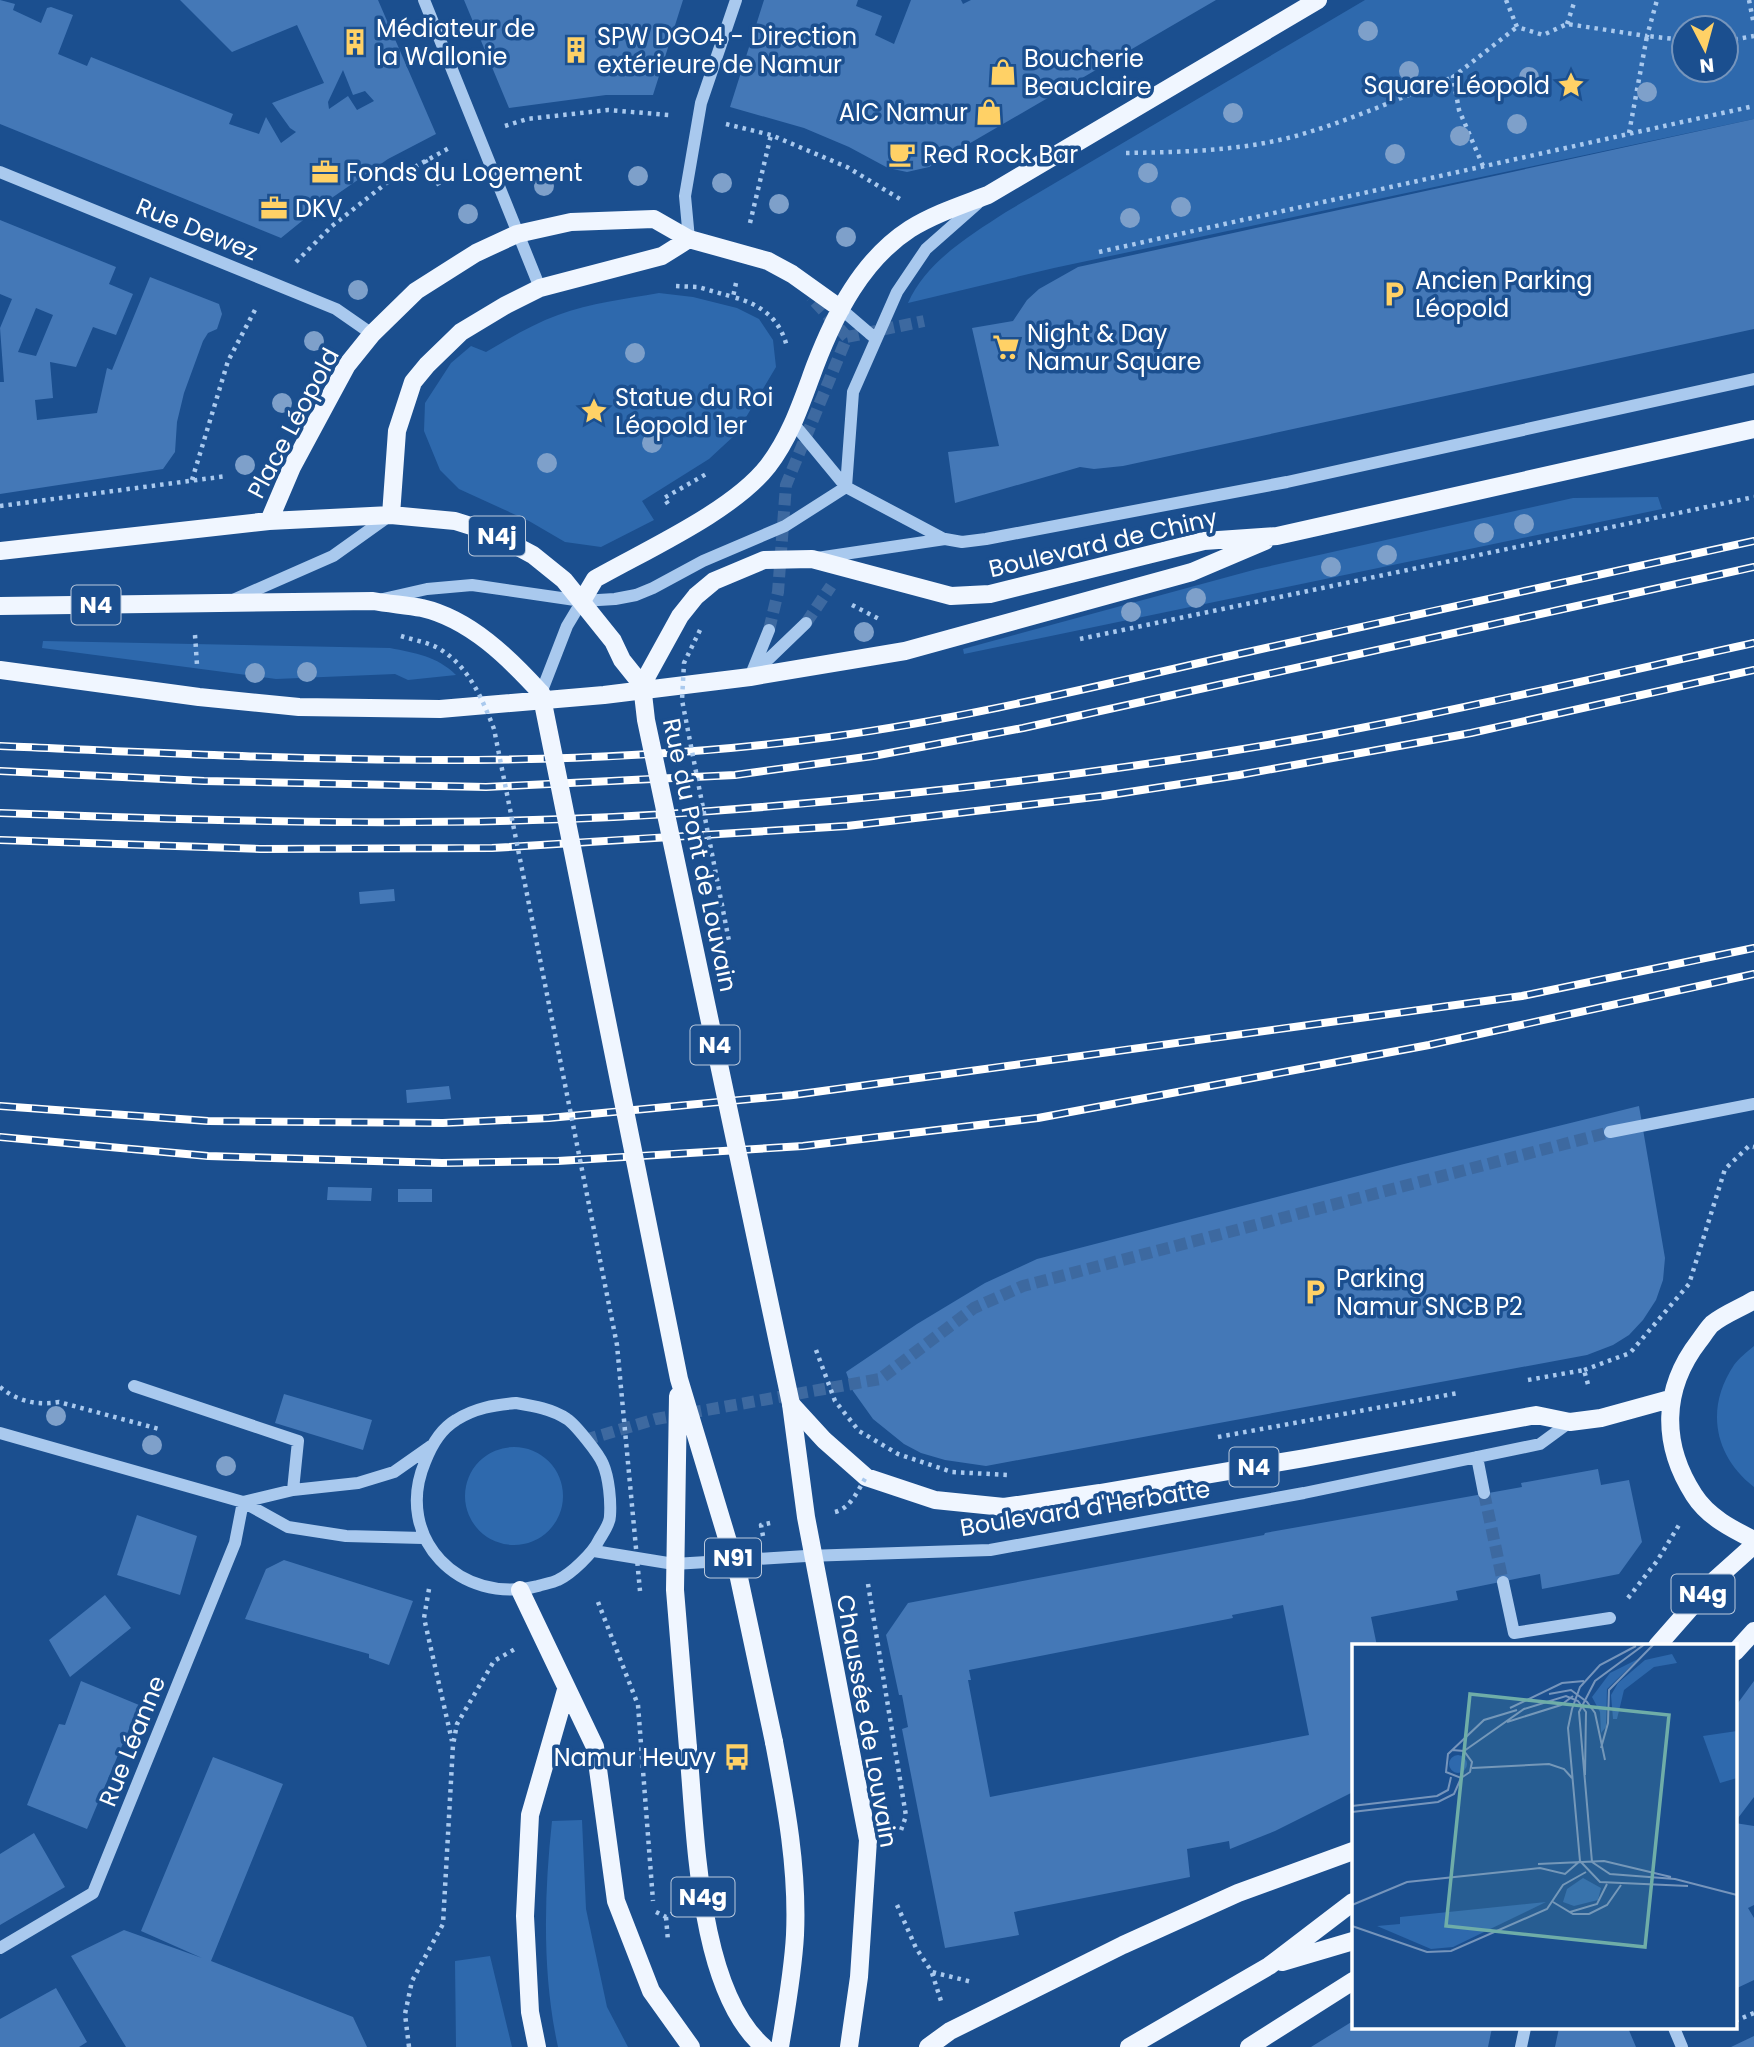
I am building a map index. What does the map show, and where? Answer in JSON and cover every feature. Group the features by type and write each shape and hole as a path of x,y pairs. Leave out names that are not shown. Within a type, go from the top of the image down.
{"main road":[{"path":"582,601 596,579 734,498 768,466 793,424 827,334 860,278 890,244 931,218 988,195 1318,0"},
{"name":"Place Léopold","path":"642,685 622,660 613,641 564,580 533,555 490,532 456,521 391,515 269,521 292,467 347,365 372,334 416,291 477,253 517,234 571,222 653,219 689,239 768,261 792,274 841,309"},
{"path":"391,515 397,431 413,382 461,332 540,288 662,256 689,239"},
{"name":"Boulevard de Chiny","path":"642,685 680,616 696,596 714,581 764,560 813,559 951,596 990,594 1204,541 1277,536 1754,429"},
{"name":"N4j","path":"0,551 269,521"},
{"path":"0,670 200,697 299,707 440,709 604,695 750,677 905,651 1192,572 1277,536"},
{"name":"N4","path":"0,606 373,601 423,609 456,620 510,659 541,693"},
{"name":"Rue du Pont de Louvain","path":"642,685 648,734 791,1404"},
{"path":"541,693 679,1379"},
{"path":"1754,1300 1712,1324 1684,1361 1670,1399 1674,1455 1695,1497 1723,1524 1754,1542"},
{"name":"N91","path":"679,1379 739,1578 790,1826 795,1933 779,2047"},
{"name":"N4g","path":"679,1379 675,1590 705,1921 725,1991 752,2037 764,2047"},
{"name":"N4","path":"791,1404 824,1440 866,1477 935,1500 1004,1507 1291,1460 1536,1415 1570,1422 1601,1418 1670,1399"},
{"name":"Chaussée de Louvain","path":"791,1404 806,1517 868,1840 864,1921 849,2047"},
{"name":"N4g","path":"1659,1644 1716,1579 1754,1542"},
{"path":"520,1590 595,1748 616,1901 652,1991 691,2047"},
{"path":"1736,1651 1754,1631"},
{"path":"537,2047 530,2012 525,1916 530,1815 566,1690"},
{"path":"928,2047 950,2031 1124,1945 1238,1894 1352,1852"},
{"path":"1131,2046 1269,1966 1352,1903"},
{"path":"1269,1966 1352,1941"},
{"path":"1249,2047 1352,1982"}],"street":[{"path":"424,0 540,288"},
{"path":"689,239 685,196 701,103 736,0"},
{"name":"Rue Dewez","path":"0,172 336,309 372,334"},
{"path":"846,487 853,391 897,292 912,268 946,229 988,195"},
{"path":"841,309 876,339"},
{"path":"793,424 846,487 945,539 962,542 1287,482 1754,379"},
{"path":"373,601 428,589 472,585 582,601 615,599 653,588 704,561 785,526 846,487"},
{"path":"226,603 333,556 391,515"},
{"path":"813,559 945,539"},
{"path":"541,693 567,626 582,601"},
{"path":"750,677 806,623"},
{"path":"750,677 769,631"},
{"path":"1610,1132 1754,1104"},
{"path":"134,1386 298,1441 293,1490"},
{"path":"243,1502 293,1490 358,1483 394,1472 431,1446 454,1421 484,1407 516,1403 548,1410 569,1420 603,1463 610,1519 594,1551 559,1580 520,1590 496,1590 472,1583 452,1570 423,1538 417,1509 419,1476 431,1446"},
{"name":"Boulevard d'Herbatte","path":"594,1551 674,1564 806,1556 990,1550 1304,1493 1540,1444 1570,1422"},
{"path":"0,1433 243,1502 288,1527 346,1536 423,1538"},
{"path":"1477,1457 1484,1493"},
{"name":"Rue Léanne","path":"0,1948 93,1893 235,1543 243,1502"},
{"path":"1503,1582 1514,1633 1610,1618"},
{"path":"1675,2030 1682,2047"}],"path":[{"path":"1506,0 1517,27"},
{"path":"1567,24 1575,0"},
{"path":"1629,133 1647,36 1657,0"},
{"path":"1749,0 1754,25"},
{"path":"1517,27 1543,35 1567,24 1670,38"},
{"path":"1125,153 1221,150 1290,137 1352,117 1453,77 1517,27"},
{"path":"1453,77 1459,110 1483,166"},
{"path":"1099,252 1754,106"},
{"path":"771,135 733,297 751,302 768,313 780,327 788,353"},
{"path":"425,160 440,187"},
{"path":"684,528 664,498 711,471"},
{"path":"0,506 227,476"},
{"path":"845,602 891,625"},
{"path":"700,630 684,663 682,700 730,943"},
{"path":"401,636 438,648 458,665 481,695 494,729 617,1345 640,1599"},
{"path":"1584,1370 1630,1353 1689,1284 1725,1169 1749,1146 1754,1147"},
{"path":"813,1343 835,1401 859,1432 898,1454 952,1472 1008,1475"},
{"path":"0,1387 12,1397 42,1405 59,1402 172,1432"},
{"path":"1610,1618 1657,1561 1695,1497"},
{"path":"434,1552 424,1618 453,1745"},
{"path":"868,1581 906,1816 898,1840"},
{"path":"598,1602 638,1704 654,1911 666,1917 674,1912"},
{"path":"409,2047 405,2014 412,1981 443,1924 453,1745 457,1724 494,1661 541,1634"},
{"path":"895,1901 916,1948 932,1972 974,1983"},
{"path":"1736,2021 1754,2013"}],"shaded area":[{"path":"1365,0 1754,0 1754,119 1054,268 908,303 926,275 963,241 1006,212"},
{"path":"659,293 693,297 737,308 759,319 773,340 776,367 736,434 709,459 642,501 654,520 601,547 565,542 529,521 459,489 440,470 424,431 425,403 451,363 471,346 486,352 558,315 595,304"},
{"path":"1658,497 1662,509 964,654 963,649 1257,569 1573,498"},
{"path":"43,641 390,648 433,659 456,675 408,680 395,674 276,679 42,648"},
{"path":"1754,1346 1754,1487 1740,1475 1722,1446 1717,1414 1725,1381 1736,1362"},
{"path":"514,1447 533,1451 549,1461 559,1477 563,1496 559,1515 549,1531 533,1541 514,1545 495,1541 479,1531 469,1515 465,1496 469,1477 479,1461 495,1451"},
{"path":"582,1820 586,1909 607,2007 628,2047 558,2047 549,1991 546,1934 552,1821"},
{"path":"490,1956 512,2047 456,2047 455,1961"}],"building":[{"path":"0,0 15,4 13,10 41,23 47,8 51,7 73,15 58,54 87,66 91,57 233,114 229,124 259,134 266,117 281,143 296,132 272,103 324,83 297,25 232,52 180,0 378,0 436,134 388,159 323,204 281,238 0,124","holes":["343,70 353,95 365,91 374,101 357,110 348,96 329,109 328,102"]},
{"name":"SPW DGO4 - Direction extérieure de Namur","path":"464,0 683,0 653,95 606,95 509,108"},
{"path":"764,0 858,0 856,6 882,16 875,35 894,44 911,0 961,0 963,4 971,0 1216,0 929,167 907,172 888,168 849,147 804,128 730,107"},
{"name":"Ancien Parking Léopold","path":"1754,119 1754,329 1123,466 1094,469 1080,467 955,503 948,452 999,446 972,328 1013,321 1027,300 1039,289 1078,267"},
{"path":"0,220 116,267 109,284 133,294 116,335 93,327 76,367 50,362 53,398 35,400 37,420 97,413 107,368 112,370 150,277 219,304 222,314 217,329 208,333 203,341 184,393 177,422 175,452 163,469 0,494 0,382 4,382 0,328 12,299 0,294","holes":["36,308 53,315 36,356 18,352"]},
{"path":"394,889 395,901 360,904 359,892"},
{"path":"449,1086 451,1099 407,1103 406,1090"},
{"name":"Parking Namur SNCB P2","path":"1639,1106 1665,1258 1663,1280 1656,1300 1629,1335 1613,1345 1587,1355 986,1466 945,1460 921,1453 904,1444 873,1419 853,1391 846,1372 917,1324 985,1283 1037,1259"},
{"path":"328,1187 372,1188 371,1201 327,1200"},
{"path":"398,1189 432,1189 432,1202 398,1202"},
{"path":"284,1394 372,1420 363,1450 275,1423"},
{"path":"1598,1469 1601,1485 1629,1480 1642,1542 1619,1574 1542,1589 1540,1574 1456,1591 1458,1600 1371,1617 1377,1644 1352,1644 1352,1792 1275,1831 1230,1849 1229,1841 1187,1849 1190,1877 1014,1912 1019,1935 945,1948 902,1729 908,1727 902,1695 899,1695 886,1635 908,1603 1265,1533 1522,1487 1521,1483","holes":["1283,1605 1309,1735 990,1797 968,1680 971,1680 969,1670 1233,1618 1232,1615"]},
{"path":"137,1515 197,1536 180,1595 117,1575"},
{"path":"284,1560 413,1601 389,1665 369,1658 369,1654 245,1619 266,1569"},
{"path":"105,1595 131,1628 70,1677 49,1640"},
{"path":"81,1681 139,1705 87,1829 27,1805 59,1724 65,1725"},
{"path":"1754,1681 1754,1797 1736,1821 1736,1706"},
{"path":"213,1757 283,1784 211,1961 353,2017 367,2047 126,2047 71,1956 124,1930 202,1958 141,1931"},
{"path":"1736,1823 1754,1826 1754,1905 1748,1908 1754,1918 1754,1980 1736,1989"},
{"path":"34,1833 65,1887 0,1925 0,1854"},
{"path":"56,1988 87,2042 79,2047 0,2047 0,2019"},
{"path":"1352,2022 1352,2030 1492,2030 1488,2047 1311,2047"},
{"path":"1559,2030 1629,2030 1636,2047 1555,2047"},
{"path":"1754,2036 1754,2047 1731,2047"}],"tunnel":[{"path":"769,630 778,592 786,485 847,337 811,297"},
{"path":"847,337 924,321"},
{"path":"806,623 831,586"},
{"path":"585,1440 656,1419 880,1379 974,1308 1023,1286 1610,1132"},
{"path":"1484,1493 1503,1582"}],"railway":[{"path":"0,746 311,758 519,759 726,749 829,737 1039,699 1754,541"},
{"path":"0,771 204,781 486,787 735,775 873,756 1023,728 1754,567"},
{"path":"0,813 267,821 444,822 622,817 863,798 1092,772 1319,736 1754,643"},
{"path":"0,840 260,849 492,848 847,826 1103,796 1239,775 1471,733 1754,670"},
{"path":"0,1106 208,1121 443,1123 549,1118 793,1095 1522,996 1754,948"},
{"path":"0,1137 208,1156 442,1163 558,1161 803,1146 1038,1118 1429,1045 1754,974"}],"place":[{"name":"Médiateur de la Wallonie","path":"355,42"},
{"name":"SPW DGO4 - Direction extérieure de Namur","path":"576,50"},
{"name":"Boucherie Beauclaire","path":"1003,72"},
{"name":"Square Léopold","path":"1571,85"},
{"name":"AIC Namur","path":"989,112"},
{"name":"Red Rock Bar","path":"902,154"},
{"name":"Fonds du Logement","path":"325,172"},
{"name":"DKV","path":"274,208"},
{"name":"Ancien Parking Léopold","path":"1394,294"},
{"name":"Night & Day Namur Square","path":"1006,347"},
{"name":"Statue du Roi Léopold 1er","path":"594,411"},
{"name":"Parking Namur SNCB P2","path":"1315,1292"},
{"name":"Namur Heuvy","path":"737,1757"}]}
